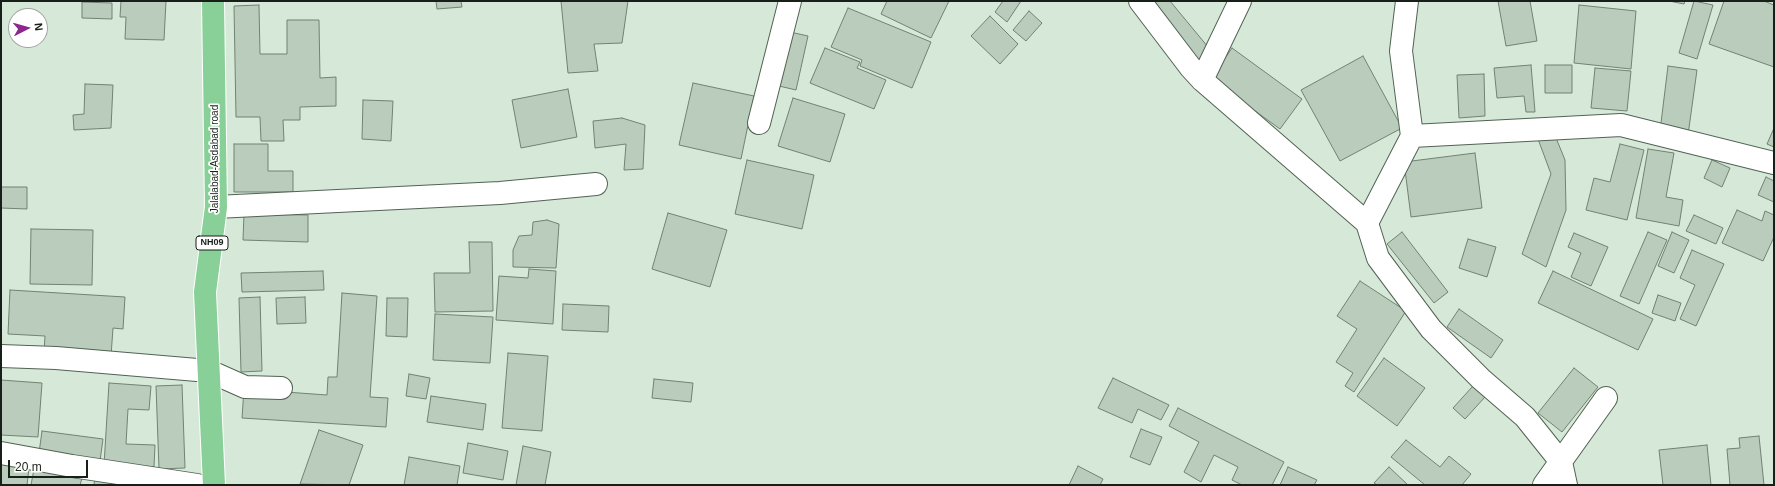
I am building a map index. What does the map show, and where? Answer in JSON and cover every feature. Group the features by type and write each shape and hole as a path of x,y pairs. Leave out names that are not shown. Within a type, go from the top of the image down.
{"main road":[{"name":"Jalalabad-Asdabad road","path":"213,1 216,207 205,292 214,485"}],"street":[{"path":"759,123 790,1"},
{"path":"1140,1 1191,68 1202,80 1367,223 1378,258 1431,329 1481,379 1525,417 1561,462 1566,485"},
{"path":"1202,80 1240,1"},
{"path":"1367,223 1412,136 1401,51 1407,1"},
{"path":"1412,136 1621,125 1774,163"},
{"path":"216,207 500,193 596,184"},
{"path":"1,356 56,358 209,371 245,388 281,388"},
{"path":"1544,485 1606,398"},
{"path":"1,453 72,466 197,485"}],"building":[{"path":"121,1 166,1 164,40 125,39 126,17 120,17"},
{"path":"436,1 461,1 462,7 437,9"},
{"path":"561,1 628,1 622,43 594,44 598,71 568,73"},
{"path":"887,1 949,1 931,38 881,14"},
{"path":"1003,1 1021,1 1007,22 995,12"},
{"path":"1146,1 1170,1 1213,53 1199,64"},
{"path":"1498,1 1530,1 1537,41 1506,46"},
{"path":"1669,1 1685,1 1684,4"},
{"path":"1694,1 1713,5 1697,59 1679,53"},
{"path":"1724,1 1764,1 1774,5 1774,67 1709,44"},
{"path":"82,2 112,3 112,19 82,18"},
{"path":"259,5 260,54 287,54 287,20 319,20 320,78 336,77 336,106 300,107 300,120 283,120 284,141 261,141 260,117 236,117 234,6"},
{"path":"1579,5 1636,11 1631,69 1574,63"},
{"path":"848,8 931,42 912,88 860,66 862,60 831,47"},
{"path":"1029,11 1042,23 1026,41 1013,30"},
{"path":"990,16 1018,44 1000,64 971,36"},
{"path":"790,32 808,36 796,90 779,86"},
{"path":"825,48 860,62 857,68 886,80 874,109 810,83"},
{"path":"1232,48 1302,99 1280,129 1211,79"},
{"path":"1363,56 1402,128 1340,161 1301,90"},
{"path":"1531,65 1535,112 1526,112 1524,96 1497,98 1494,68"},
{"path":"1545,65 1572,65 1572,93 1545,93"},
{"path":"1668,66 1697,70 1688,135 1660,131"},
{"path":"1595,68 1631,71 1627,111 1591,108"},
{"path":"1484,74 1485,116 1459,118 1457,75"},
{"path":"693,83 754,96 741,159 679,145"},
{"path":"85,84 113,85 111,128 74,130 73,115 84,114"},
{"path":"568,89 577,137 521,148 512,100"},
{"path":"793,98 845,114 830,162 778,146"},
{"path":"363,100 393,101 391,141 362,139"},
{"path":"622,118 645,125 643,169 624,170 626,144 595,148 593,121"},
{"path":"1774,128 1774,147 1767,144"},
{"path":"1554,133 1565,160 1566,210 1546,267 1522,254 1551,174 1538,139"},
{"path":"234,144 268,144 268,171 293,171 293,192 234,192"},
{"path":"1620,144 1644,150 1627,220 1586,210 1594,178 1610,182"},
{"path":"1648,149 1674,153 1666,197 1683,200 1679,226 1636,218"},
{"path":"1475,153 1482,208 1411,217 1404,162"},
{"path":"747,160 814,175 802,229 735,214"},
{"path":"1712,160 1730,168 1722,187 1704,178"},
{"path":"1766,177 1774,181 1774,202 1758,195"},
{"path":"1,187 27,187 27,209 1,208"},
{"path":"1737,210 1762,221 1765,211 1774,215 1774,237 1763,261 1722,243"},
{"path":"668,213 727,230 710,287 652,269"},
{"path":"244,214 308,215 308,242 243,240"},
{"path":"1694,215 1723,228 1716,244 1686,231"},
{"path":"547,220 559,224 556,268 513,267 513,250 519,236 532,235 533,222"},
{"path":"31,229 93,230 92,285 30,284"},
{"path":"1402,232 1448,292 1434,303 1387,244"},
{"path":"1648,232 1667,240 1639,304 1620,296"},
{"path":"1672,232 1689,240 1674,273 1658,266"},
{"path":"1574,233 1608,247 1591,286 1571,277 1581,253 1568,247"},
{"path":"1468,239 1496,247 1487,277 1459,268"},
{"path":"469,242 492,242 493,311 435,312 434,273 470,273"},
{"path":"1692,250 1724,264 1696,326 1680,319 1695,285 1680,278"},
{"path":"529,269 556,271 553,324 496,320 499,276 528,278"},
{"path":"323,271 324,290 242,292 241,273"},
{"path":"1553,271 1653,319 1638,350 1538,303"},
{"path":"1360,281 1406,311 1354,392 1345,386 1353,373 1336,362 1357,329 1337,316"},
{"path":"10,290 125,297 123,329 113,328 111,356 44,352 45,336 8,334"},
{"path":"342,293 377,296 370,397 388,398 386,427 242,418 244,389 327,395 328,377 337,377"},
{"path":"1658,295 1681,303 1675,321 1652,313"},
{"path":"260,297 262,371 241,372 239,298"},
{"path":"305,297 306,323 277,324 276,298"},
{"path":"387,298 408,298 407,337 386,336"},
{"path":"563,304 609,306 608,332 562,330"},
{"path":"1459,309 1503,340 1491,358 1447,327"},
{"path":"435,314 493,317 490,363 433,360"},
{"path":"508,353 548,356 542,431 502,428"},
{"path":"1384,358 1425,388 1397,426 1357,396"},
{"path":"1574,368 1598,387 1562,432 1538,413"},
{"path":"409,374 430,378 426,399 406,396"},
{"path":"1113,378 1169,405 1161,420 1138,409 1132,423 1098,408"},
{"path":"654,379 693,383 691,402 652,398"},
{"path":"1,380 42,383 38,437 1,435"},
{"path":"109,383 151,386 149,410 128,409 126,444 155,445 154,467 104,465"},
{"path":"182,385 185,468 159,469 156,386"},
{"path":"1473,386 1485,397 1465,419 1453,408"},
{"path":"431,396 486,404 483,430 427,422"},
{"path":"1178,408 1284,462 1272,485 1242,485 1232,480 1238,467 1214,455 1201,482 1184,472 1199,442 1169,426"},
{"path":"1141,429 1162,437 1150,465 1130,457"},
{"path":"319,430 363,445 349,485 300,484"},
{"path":"42,431 103,439 100,461 39,453"},
{"path":"1759,436 1764,485 1730,485 1727,449 1740,448 1739,438"},
{"path":"1406,440 1440,467 1449,456 1471,474 1462,485 1425,485 1391,457"},
{"path":"468,443 508,451 503,480 463,473"},
{"path":"1707,445 1711,485 1663,485 1659,450"},
{"path":"523,446 551,452 545,485 516,485"},
{"path":"409,457 460,466 457,485 404,485"},
{"path":"1,464 29,468 27,485 1,485"},
{"path":"1078,466 1103,479 1100,485 1069,485"},
{"path":"1288,467 1317,480 1314,485 1280,485"},
{"path":"1389,467 1408,485 1377,485 1374,483"},
{"path":"34,469 82,478 80,485 31,485"},
{"path":"95,476 132,485 94,485"}]}
